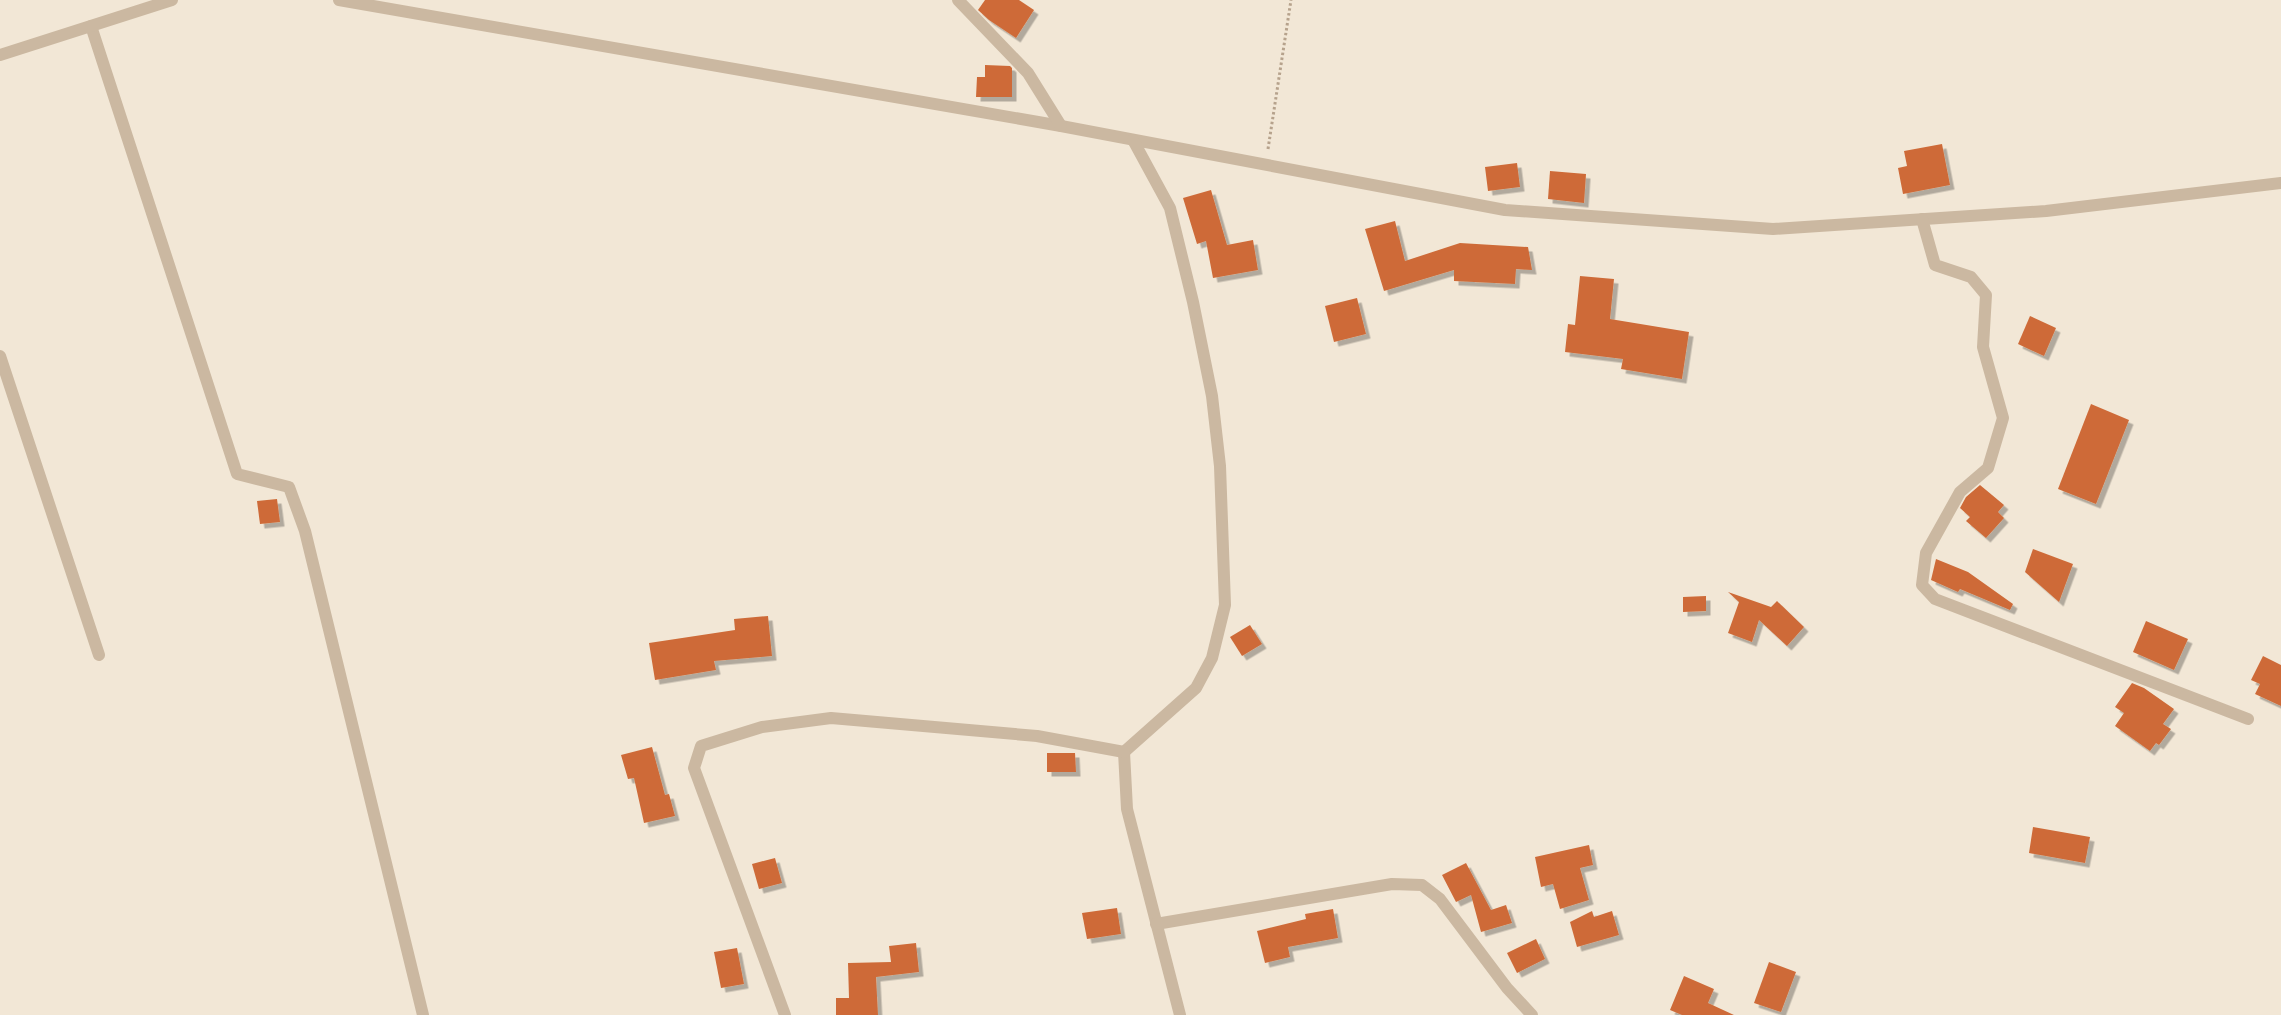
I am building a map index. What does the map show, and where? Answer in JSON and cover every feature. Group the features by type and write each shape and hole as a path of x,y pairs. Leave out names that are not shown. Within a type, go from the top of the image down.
{"street":[{"path":"0,54 172,0"},
{"path":"339,0 1061,126 1504,210 1773,229 2046,211 2281,183"},
{"path":"958,0 1028,73 1061,126"},
{"path":"91,26 237,474 289,487 305,531 423,1015"},
{"path":"1124,752 1196,688 1212,658 1225,605 1220,466 1212,396 1193,302 1170,208 1133,140"},
{"path":"1922,219 1935,265 1971,277 1986,295 1982,347 2003,418 1988,468 1960,492 1926,553 1922,585 1935,600 2248,719"},
{"path":"0,356 99,655"},
{"path":"785,1015 694,768 701,746 762,727 831,718 1038,736 1124,752"},
{"path":"1124,752 1127,809 1180,1015"},
{"path":"1156,924 1392,884 1422,885 1440,899 1507,988 1532,1015"}],"path":[{"path":"1266,165 1291,0"}],"building":[{"path":"985,0 1019,0 1034,10 1016,38 989,20 978,10"},
{"path":"985,65 1010,66 1012,68 1012,97 976,97 977,77 985,77"},
{"path":"1942,144 1950,185 1903,194 1898,168 1907,166 1904,151"},
{"path":"1517,163 1520,187 1488,191 1485,167"},
{"path":"1550,171 1586,174 1584,203 1548,199"},
{"path":"1211,190 1227,245 1253,240 1258,270 1213,278 1206,241 1197,244 1183,198"},
{"path":"1395,221 1405,261 1460,243 1528,247 1532,270 1516,269 1515,284 1454,281 1454,270 1384,291 1365,229"},
{"path":"1580,276 1614,279 1610,319 1689,332 1682,379 1621,369 1623,359 1565,352 1568,324 1575,325"},
{"path":"1357,298 1366,334 1334,342 1325,306"},
{"path":"2030,316 2056,328 2044,356 2018,344"},
{"path":"2091,404 2129,420 2096,504 2058,489"},
{"path":"1980,485 2004,505 1998,512 2004,518 1986,538 1966,521 1970,517 1960,508 1966,497"},
{"path":"277,499 280,522 260,524 257,501"},
{"path":"2033,549 2073,564 2059,602 2025,572"},
{"path":"1936,559 1968,572 2013,604 2010,610 1960,589 1958,592 1931,580"},
{"path":"1728,592 1771,607 1777,601 1804,627 1787,646 1759,620 1752,642 1728,633 1739,602"},
{"path":"1706,596 1706,611 1683,612 1683,597"},
{"path":"768,616 772,656 714,661 716,670 655,680 649,643 735,630 734,619"},
{"path":"2146,621 2188,639 2174,670 2133,652"},
{"path":"1250,625 1262,644 1242,656 1230,637"},
{"path":"2263,656 2281,665 2281,706 2255,694 2260,684 2251,680"},
{"path":"2132,683 2144,688 2174,709 2163,724 2171,729 2159,745 2156,743 2150,751 2115,726 2124,713 2115,707"},
{"path":"652,747 665,795 669,794 675,816 644,823 634,778 628,779 621,755"},
{"path":"1047,753 1075,753 1076,772 1047,772"},
{"path":"2033,827 2090,837 2085,863 2029,853"},
{"path":"1589,845 1593,865 1580,868 1589,900 1560,909 1553,884 1541,887 1535,857"},
{"path":"775,858 782,883 759,889 752,864"},
{"path":"1466,863 1491,910 1506,905 1512,923 1481,932 1471,895 1456,902 1442,875"},
{"path":"1117,908 1121,934 1087,939 1082,913"},
{"path":"1333,909 1338,938 1288,947 1290,957 1265,963 1257,931 1306,919 1305,914"},
{"path":"1592,911 1594,917 1612,911 1619,935 1577,947 1570,922"},
{"path":"1536,939 1545,959 1517,973 1507,953"},
{"path":"916,943 919,972 876,977 878,1015 836,1015 836,998 849,998 848,963 891,962 889,946"},
{"path":"737,948 744,984 721,988 714,952"},
{"path":"1769,962 1796,972 1781,1012 1754,1003"},
{"path":"1684,976 1714,989 1708,1003 1734,1015 1682,1015 1670,1010"}]}
